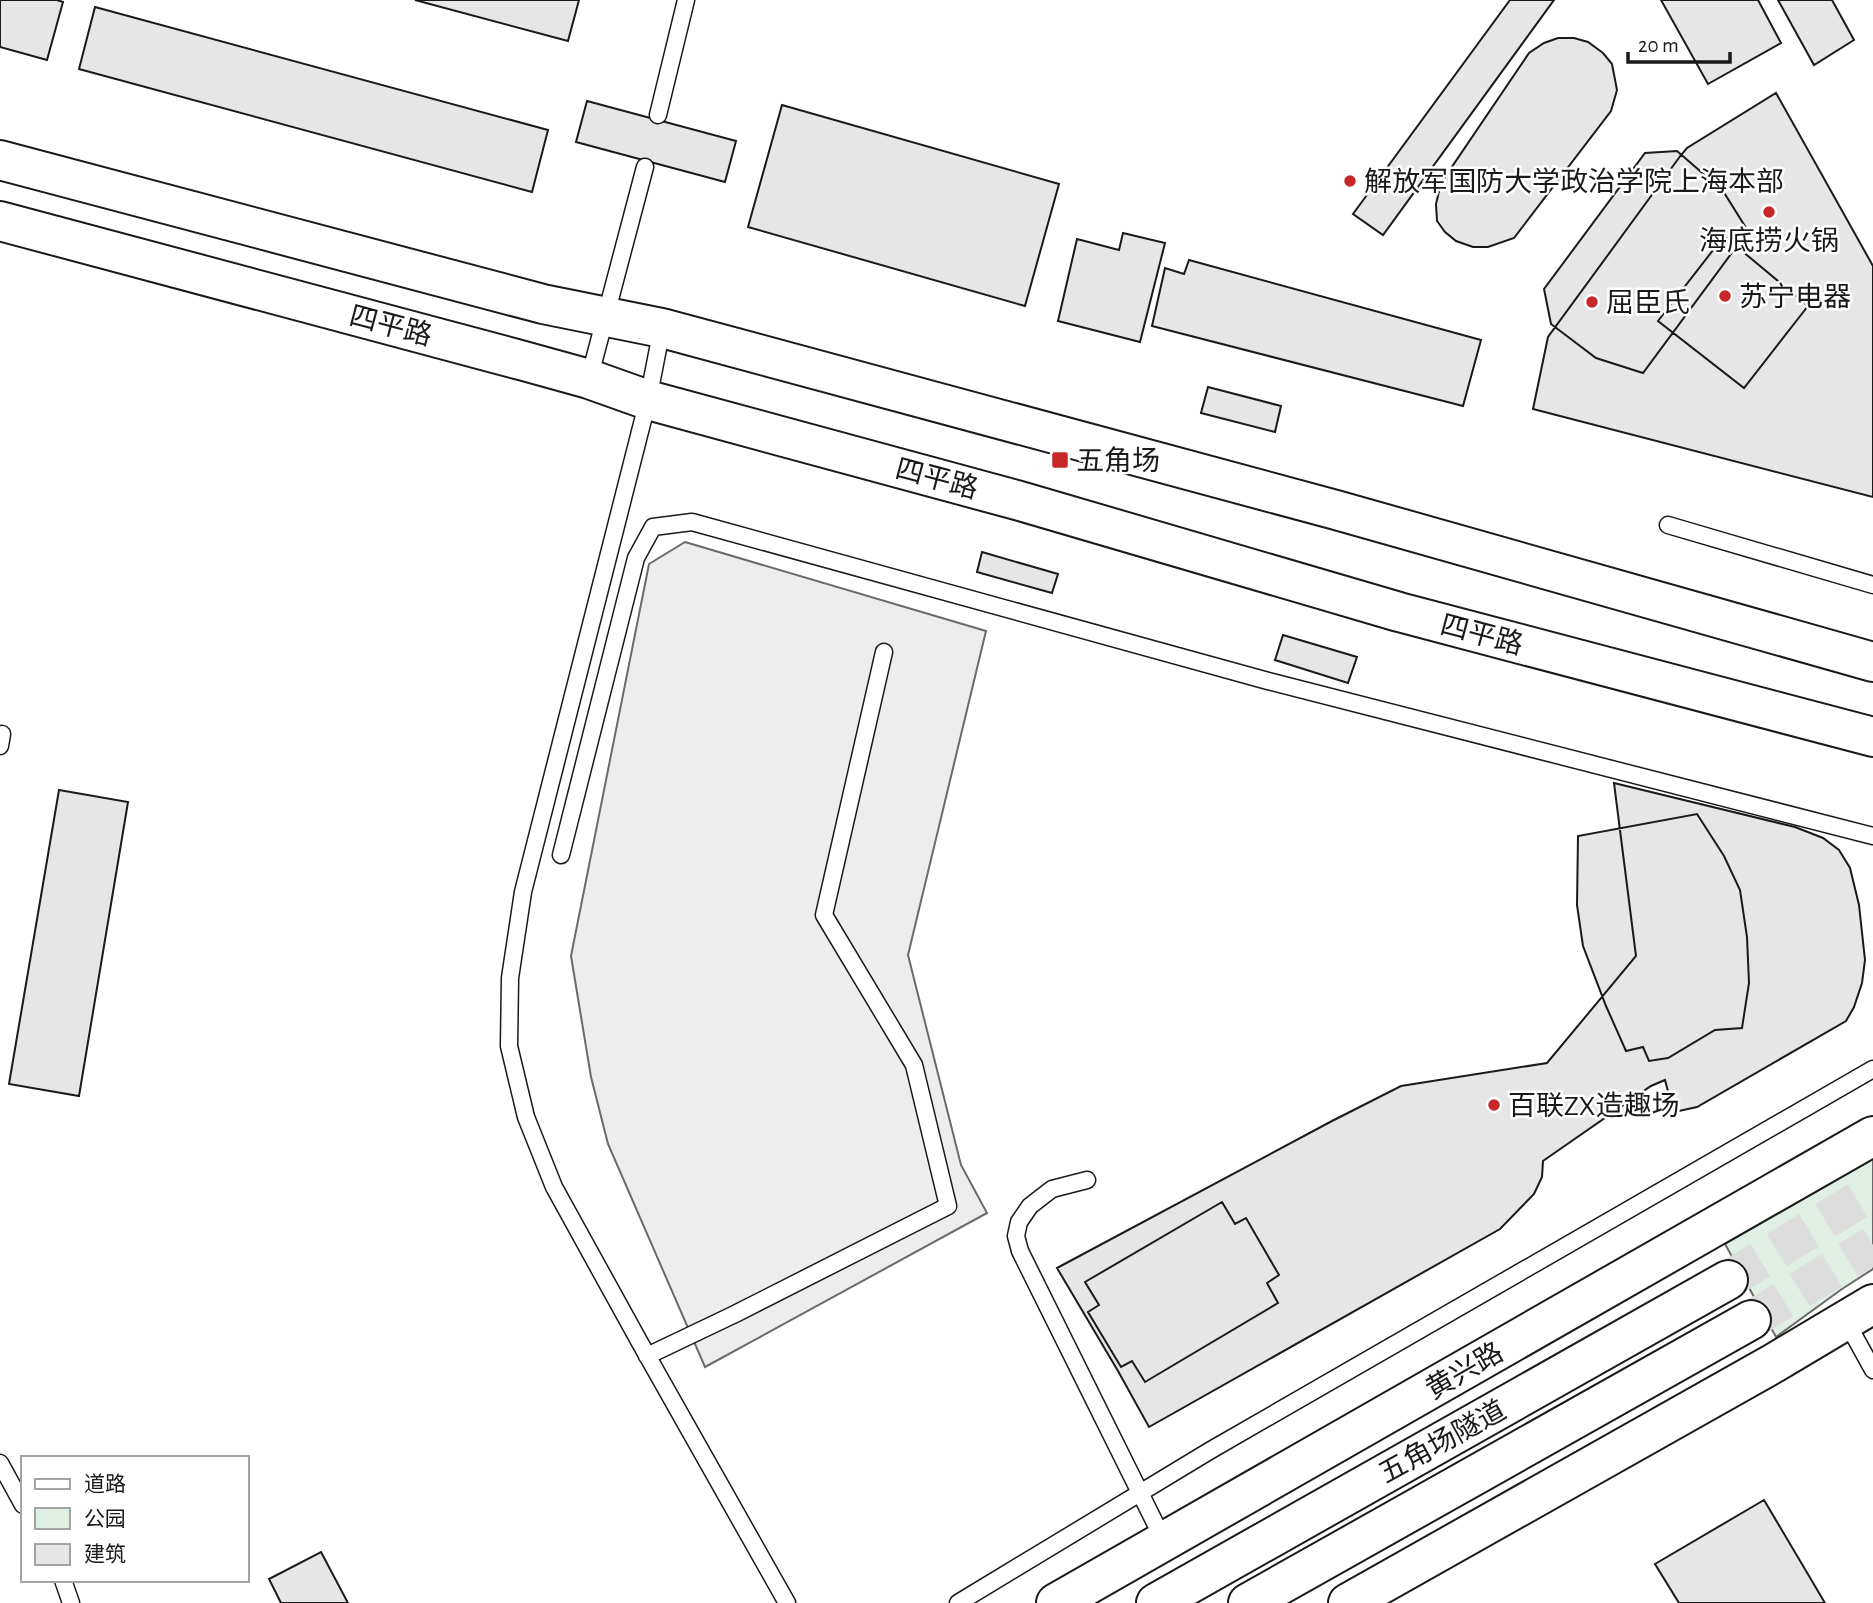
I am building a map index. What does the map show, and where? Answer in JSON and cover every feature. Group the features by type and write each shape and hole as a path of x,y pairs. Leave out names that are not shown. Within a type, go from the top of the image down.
{"main road":[{"name":"四平路","path":"0,160 529,301 662,328 1336,510 1873,663"},
{"name":"四平路","path":"0,221 589,379 649,400 1020,501 1399,612 1873,737"},
{"name":"黄兴路","path":"1056,1603 1873,1136"},
{"name":"五角场隧道","path":"1156,1603 1728,1280"},
{"path":"1348,1603 1860,1312"},
{"name":"五角场隧道","path":"1248,1603 1751,1320"}],"lane":[{"path":"658,115 686,0"},
{"path":"589,379 645,167"},
{"path":"662,328 649,400 523,892 510,978 509,1046 526,1117 554,1187 788,1603"},
{"path":"561,855 636,558 653,527 692,522 1268,681 1873,836"},
{"path":"1668,525 1873,584"},
{"path":"648,1356 948,1206 914,1065 824,915 884,652"},
{"path":"958,1603 1211,1450 1873,1069"},
{"path":"1087,1180 1052,1189 1030,1206 1019,1222 1016,1236 1020,1251 1164,1541"},
{"path":"1860,1312 1873,1370"},
{"path":"0,1463 21,1501"},
{"path":"64,1582 71,1603"}],"green space":[{"path":"1873,1159 1873,1269 1776,1337 1725,1244"}],"shaded area":[{"path":"685,542 986,631 908,955 961,1165 987,1213 705,1367 608,1144 591,1077 571,956 649,564"}],"building":[{"path":"0,0 63,2 47,60 0,47"},
{"path":"415,0 579,0 568,41"},
{"path":"1510,0 1554,0 1383,235 1353,214"},
{"path":"1661,0 1758,0 1781,43 1708,84"},
{"path":"1778,0 1832,0 1854,40 1814,65"},
{"path":"95,7 548,130 532,192 79,69"},
{"path":"1558,38 1574,38 1588,42 1612,64 1617,90 1611,111 1514,238 1488,247 1473,247 1456,241 1437,221 1436,204 1441,183 1529,53"},
{"name":"苏宁电器","path":"1776,93 1873,266 1873,497 1533,409 1548,337 1681,155 1687,148"},
{"path":"587,101 736,141 725,182 576,142"},
{"path":"782,105 1059,184 1025,306 748,227"},
{"path":"1677,151 1723,191 1748,231 1643,373 1596,358 1551,324 1544,289 1645,153"},
{"path":"1123,233 1165,243 1140,342 1058,321 1077,239 1119,250"},
{"path":"1724,236 1808,306 1744,388 1658,321"},
{"path":"1189,260 1481,340 1463,406 1152,326 1165,268 1184,274"},
{"path":"1208,387 1281,406 1275,432 1201,413"},
{"path":"982,552 1058,574 1052,593 977,572"},
{"path":"1283,635 1357,657 1348,683 1275,660"},
{"name":"百联ZX造趣场","path":"1614,783 1795,827 1823,838 1839,850 1850,868 1859,905 1865,960 1862,983 1846,1021 1697,1107 1679,1111 1674,1108 1665,1080 1651,1086 1543,1161 1542,1177 1534,1194 1500,1229 1149,1427 1057,1268 1401,1086 1547,1063 1636,956"},
{"path":"59,790 128,802 79,1096 9,1084"},
{"path":"1697,814 1724,856 1740,890 1747,937 1749,983 1742,1028 1715,1030 1668,1058 1649,1061 1643,1047 1626,1051 1583,946 1577,905 1578,836"},
{"path":"1222,1202 1235,1224 1246,1218 1279,1275 1267,1283 1278,1303 1145,1382 1132,1361 1121,1367 1088,1312 1099,1305 1085,1282"},
{"path":"1764,1500 1825,1603 1679,1603 1655,1564"},
{"path":"321,1552 348,1603 281,1603 269,1579"}],"tunnel":[{"path":"1728,1280 1873,1191"},
{"path":"1751,1320 1873,1245"}],"place":[{"name":"解放军国防大学政治学院上海本部","path":"1350,181"},
{"name":"海底捞火锅","path":"1769,212"},
{"name":"苏宁电器","path":"1725,296"},
{"name":"屈臣氏","path":"1592,302"},
{"name":"五角场","path":"1060,460"},
{"name":"百联ZX造趣场","path":"1494,1105"}]}
